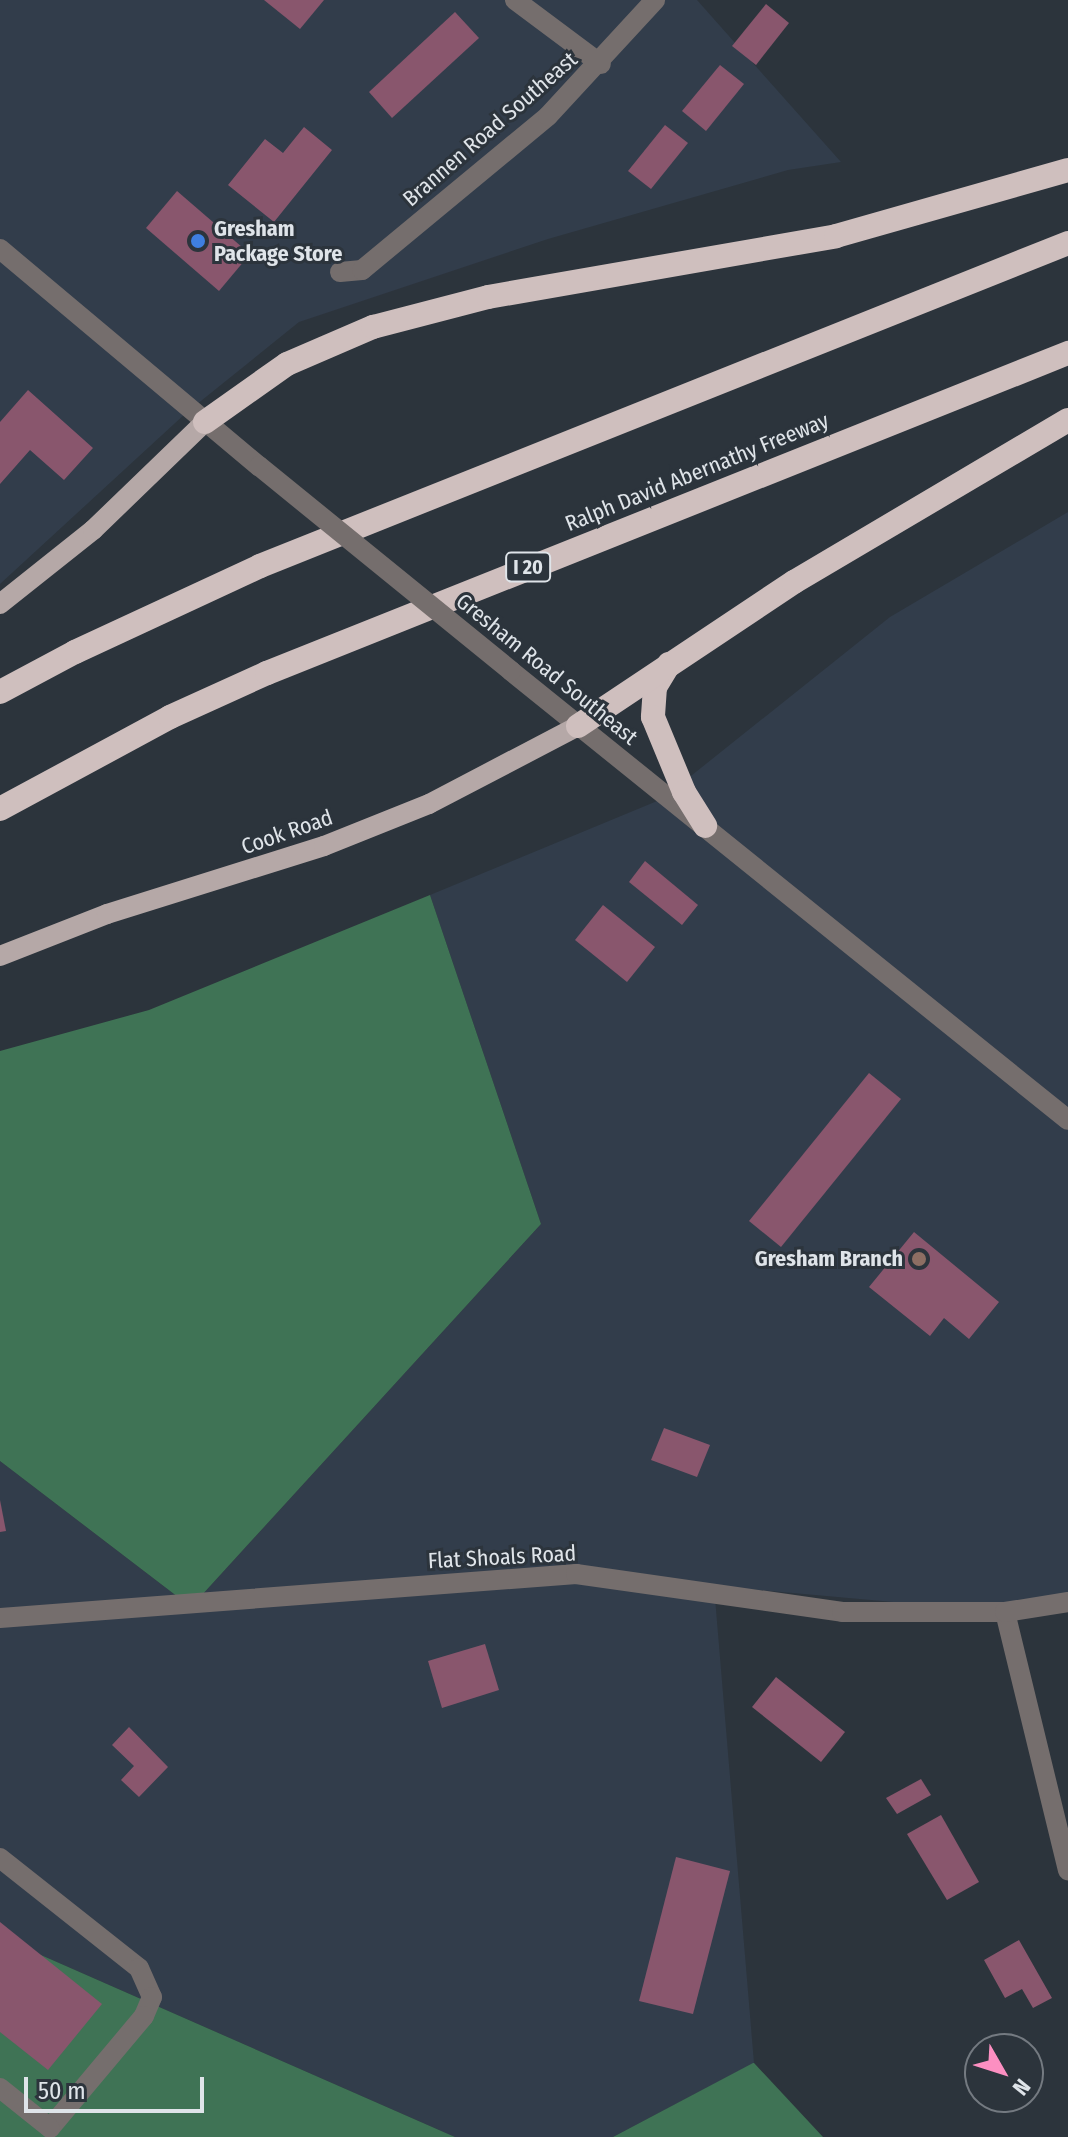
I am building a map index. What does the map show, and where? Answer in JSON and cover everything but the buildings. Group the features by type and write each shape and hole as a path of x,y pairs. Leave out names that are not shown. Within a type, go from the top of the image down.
{"highway":[{"path":"205,422 287,364 373,327 488,297 836,236 1068,170"},
{"path":"0,692 260,566 1068,243"},
{"name":"Ralph David Abernathy Freeway","path":"0,809 170,717 267,673 1068,353"},
{"path":"578,726 672,660 1068,420"},
{"path":"672,660 655,687 653,717 684,792 705,826"}],"main road":[{"path":"0,604 86,535 205,422"},
{"name":"Cook Road","path":"0,956 107,914 324,846 429,804 578,726"}],"street":[{"path":"515,0 601,64"},
{"name":"Brannen Road Southeast","path":"340,272 362,270 548,116 601,64 655,0"},
{"name":"Gresham Road Southeast","path":"0,249 205,422 1068,1120"},
{"name":"Flat Shoals Road","path":"0,1618 576,1574 842,1612 1005,1612 1068,1602"},
{"path":"1005,1612 1068,1870"},
{"path":"0,1858 139,1968 152,1997 144,2016 46,2133 0,2088"}],"shaded area":[{"path":"0,0 697,0 841,162 788,170 548,239 299,322 186,413 0,584"},
{"path":"1068,512 1068,1602 1005,1612 714,1586 754,2063 613,2137 455,2137 0,1937 0,1461 191,1607 541,1224 430,895 662,799 890,617"}],"green space":[{"path":"430,895 541,1224 191,1607 0,1461 0,1051 149,1010"},
{"path":"0,1937 455,2137 0,2137"},
{"path":"753,2063 823,2137 613,2137"}],"place":[{"name":"Gresham Package Store","path":"198,241"},
{"name":"Gresham Branch","path":"919,1259"}]}
